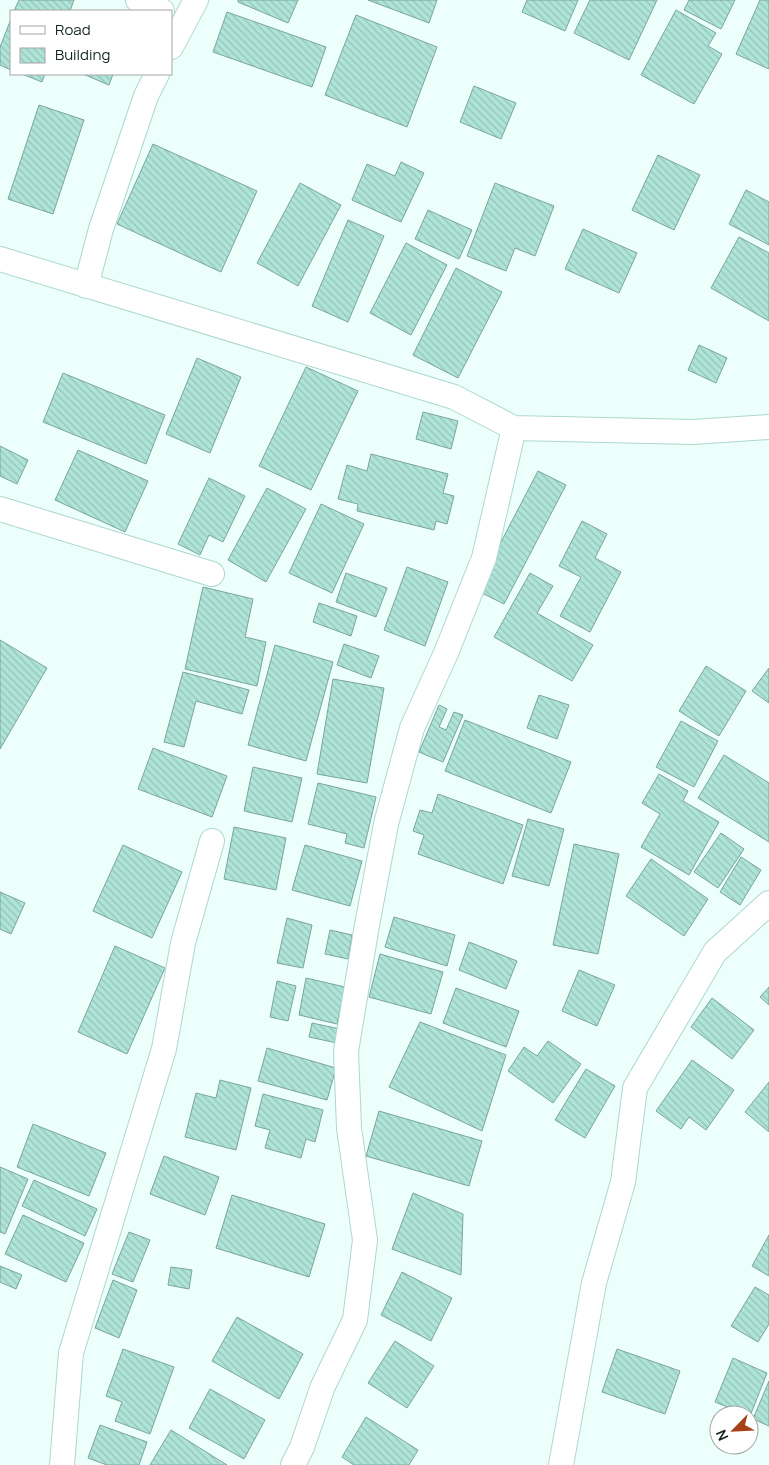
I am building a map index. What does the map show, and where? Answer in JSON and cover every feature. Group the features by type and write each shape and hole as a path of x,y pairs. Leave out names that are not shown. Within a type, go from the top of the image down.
{"street":[{"path":"138,0 160,10"},
{"path":"172,43 178,19 196,0"},
{"path":"86,286 101,229 146,96 157,75"},
{"path":"0,259 454,397 514,428 693,432 769,427"},
{"path":"293,1465 302,1447 324,1386 354,1320 364,1240 349,1128 346,1051 386,824 412,728 446,653 484,558 514,428"},
{"path":"0,510 212,574"},
{"path":"62,1465 71,1353 164,1049 183,943 212,841"},
{"path":"561,1465 594,1283 623,1182 635,1088 715,952 769,904"}],"building":[{"path":"19,0 74,0 70,10 14,10"},
{"path":"238,0 298,0 288,23 238,2"},
{"path":"368,0 437,0 429,23"},
{"path":"527,0 578,0 565,31 522,12"},
{"path":"590,0 657,0 629,60 574,33"},
{"path":"689,0 735,0 721,29 684,10"},
{"path":"760,0 769,0 769,69 736,54"},
{"path":"676,10 716,33 708,46 722,54 694,104 641,75"},
{"path":"227,12 326,47 312,87 213,52"},
{"path":"356,15 437,47 407,127 325,95"},
{"path":"10,22 10,70 0,65 0,47"},
{"path":"24,75 45,75 42,82"},
{"path":"85,75 113,75 109,85"},
{"path":"474,86 516,103 501,139 460,122"},
{"path":"39,105 84,120 53,214 8,199"},
{"path":"153,144 257,191 221,272 117,224"},
{"path":"658,155 700,175 674,230 632,210"},
{"path":"401,162 424,173 401,222 352,200 367,164 395,176"},
{"path":"300,183 341,205 298,286 257,263"},
{"path":"495,183 554,206 535,256 515,248 506,271 467,256"},
{"path":"746,190 769,202 769,245 729,224"},
{"path":"428,210 472,230 459,259 415,239"},
{"path":"348,220 384,236 348,322 312,306"},
{"path":"583,229 637,253 619,293 565,269"},
{"path":"739,237 769,253 769,321 711,288"},
{"path":"406,243 447,265 411,335 370,313"},
{"path":"456,268 502,292 458,378 413,355"},
{"path":"699,345 727,358 716,383 688,370"},
{"path":"197,358 241,377 210,453 166,434"},
{"path":"306,367 358,391 311,490 259,466"},
{"path":"63,373 165,415 146,464 43,422"},
{"path":"423,412 458,421 451,449 416,439"},
{"path":"0,446 28,460 17,484 0,476"},
{"path":"78,450 148,481 125,532 55,500"},
{"path":"371,454 448,474 443,493 454,496 447,524 436,521 434,530 357,511 358,504 338,499 347,465 367,471"},
{"path":"538,471 566,485 504,604 476,590"},
{"path":"209,478 245,496 223,542 209,535 200,555 178,544"},
{"path":"267,488 306,509 266,582 228,560"},
{"path":"321,504 364,524 332,593 289,573"},
{"path":"582,521 607,534 595,558 621,572 590,632 560,616 581,577 559,566"},
{"path":"407,567 448,582 425,646 384,630"},
{"path":"346,573 387,588 376,617 336,602"},
{"path":"530,573 553,586 537,613 593,645 572,681 494,637"},
{"path":"203,587 253,599 245,637 266,642 257,686 185,669"},
{"path":"319,603 357,616 351,636 313,622"},
{"path":"0,640 47,668 0,749"},
{"path":"344,644 379,656 371,678 337,665"},
{"path":"275,645 333,662 306,761 248,745"},
{"path":"706,666 746,691 719,736 679,711"},
{"path":"769,668 769,703 752,691"},
{"path":"183,672 249,690 242,714 196,701 184,747 164,742"},
{"path":"333,679 384,688 367,783 317,774"},
{"path":"539,695 569,705 557,739 527,728"},
{"path":"439,705 447,709 439,727 446,730 454,712 463,715 443,762 419,752"},
{"path":"465,720 571,762 551,813 445,771"},
{"path":"681,721 718,741 694,787 656,767"},
{"path":"153,748 227,776 212,817 138,789"},
{"path":"724,755 769,783 769,842 698,798"},
{"path":"253,767 302,778 292,822 244,811"},
{"path":"659,774 688,791 683,801 719,822 689,875 641,847 660,814 642,803"},
{"path":"318,783 376,797 364,848 345,843 347,834 308,824"},
{"path":"438,794 523,825 503,884 418,854 424,835 413,831 420,810 432,813"},
{"path":"528,819 564,829 549,886 512,876"},
{"path":"234,827 286,838 276,890 224,879"},
{"path":"721,833 744,849 718,888 694,872"},
{"path":"574,844 619,854 598,954 553,945"},
{"path":"123,845 182,872 152,938 93,911"},
{"path":"305,845 362,861 350,906 292,890"},
{"path":"741,857 761,870 740,905 720,892"},
{"path":"651,859 708,899 684,936 626,896"},
{"path":"0,892 25,903 11,934 0,929"},
{"path":"394,917 455,935 447,966 385,947"},
{"path":"287,918 312,925 303,968 277,963"},
{"path":"330,930 352,935 348,959 325,954"},
{"path":"469,942 517,961 506,989 459,970"},
{"path":"115,946 165,968 127,1054 78,1032"},
{"path":"380,954 443,972 431,1014 369,997"},
{"path":"579,970 615,985 597,1026 562,1011"},
{"path":"306,978 345,987 337,1024 299,1015"},
{"path":"277,981 296,986 288,1021 270,1017"},
{"path":"769,987 769,1005 760,997"},
{"path":"456,988 519,1011 506,1047 443,1023"},
{"path":"712,998 754,1030 732,1059 691,1027"},
{"path":"420,1022 506,1055 482,1131 389,1087"},
{"path":"312,1023 340,1029 337,1043 309,1037"},
{"path":"548,1041 581,1064 553,1103 508,1071 524,1047 537,1056"},
{"path":"267,1048 336,1068 327,1100 258,1081"},
{"path":"692,1060 734,1090 706,1130 689,1117 681,1129 656,1111"},
{"path":"586,1069 615,1086 585,1138 555,1120"},
{"path":"220,1080 251,1088 236,1150 185,1137 196,1093 216,1098"},
{"path":"769,1082 769,1132 745,1112"},
{"path":"263,1094 323,1110 315,1142 306,1139 301,1158 265,1148 270,1130 255,1126"},
{"path":"379,1111 482,1141 469,1186 366,1156"},
{"path":"33,1124 106,1153 89,1196 17,1167"},
{"path":"164,1156 219,1177 205,1215 150,1194"},
{"path":"0,1167 28,1179 5,1234 0,1232"},
{"path":"34,1180 97,1209 85,1236 22,1206"},
{"path":"413,1193 463,1214 461,1275 392,1249"},
{"path":"232,1195 325,1224 309,1277 216,1248"},
{"path":"23,1215 84,1243 66,1282 5,1254"},
{"path":"129,1232 150,1240 133,1282 112,1274"},
{"path":"769,1235 769,1276 752,1266"},
{"path":"0,1266 22,1275 16,1289 0,1282"},
{"path":"171,1267 192,1270 189,1289 168,1285"},
{"path":"402,1272 452,1298 431,1341 381,1315"},
{"path":"113,1280 137,1290 119,1338 95,1328"},
{"path":"755,1287 769,1295 769,1324 758,1342 731,1326"},
{"path":"237,1317 303,1354 279,1399 212,1361"},
{"path":"395,1341 434,1366 407,1408 368,1383"},
{"path":"123,1349 174,1367 150,1434 115,1421 122,1402 106,1396"},
{"path":"617,1349 680,1371 665,1414 602,1392"},
{"path":"733,1358 767,1373 754,1405 722,1405 715,1402"},
{"path":"769,1381 769,1426 759,1422 759,1405"},
{"path":"210,1389 265,1420 244,1459 189,1428"},
{"path":"366,1417 418,1450 409,1465 354,1465 342,1457"},
{"path":"100,1425 147,1442 139,1465 107,1465 88,1458"},
{"path":"171,1430 227,1465 150,1465"}]}
